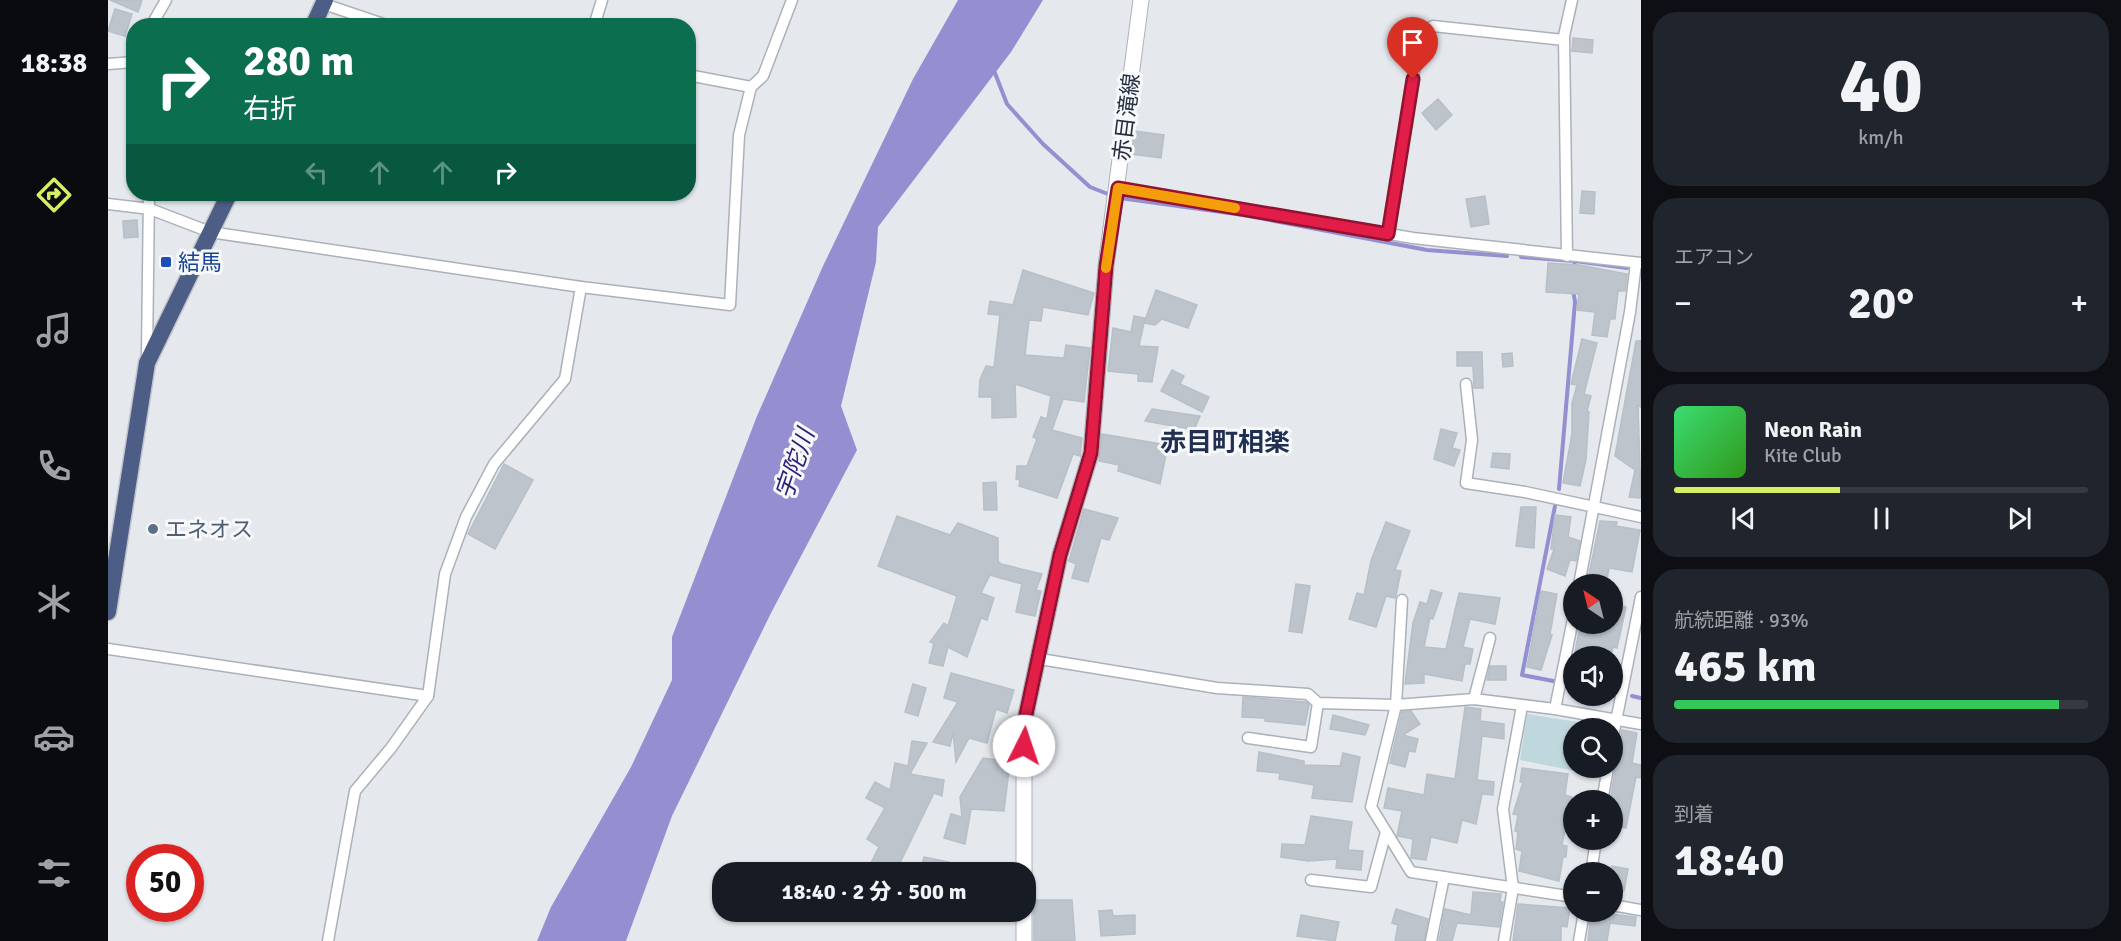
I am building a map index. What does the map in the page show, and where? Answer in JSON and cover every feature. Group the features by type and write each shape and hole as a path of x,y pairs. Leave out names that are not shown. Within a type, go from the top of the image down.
{"highway":[{"path":"317,18 325,2"},
{"path":"108,612 147,363 226,201"}],"main road":[{"name":"赤目滝線","path":"1024,862 1024,724 1040,658 1060,555 1091,453 1106,266 1141,0"},
{"path":"1024,922 1024,941"}],"street":[{"path":"155,18 165,0"},
{"path":"596,18 602,0"},
{"path":"108,204 150,209 210,232 581,287 730,305 739,135 752,87 763,76 792,0"},
{"path":"1567,256 1564,40 1572,0"},
{"path":"325,2 367,18"},
{"path":"1388,234 1420,34 1425,28 1433,26 1564,40"},
{"path":"108,64 126,63"},
{"path":"696,76 752,87"},
{"path":"1117,196 1388,234 1639,263 1636,313 1581,574"},
{"path":"147,363 149,201"},
{"path":"328,941 355,791 391,748 428,696 445,574 466,517 494,464 565,379 581,287"},
{"path":"1466,384 1472,440 1466,483 1525,492 1641,517"},
{"path":"1040,658 1217,688 1308,694 1318,703 1396,705 1474,699 1616,718 1641,597"},
{"path":"1402,600 1396,705 1371,807 1411,872 1563,895"},
{"path":"1555,709 1570,634"},
{"path":"1474,699 1490,638"},
{"path":"108,649 428,696"},
{"path":"1248,738 1311,747 1318,703"},
{"path":"1504,941 1513,888 1503,809 1522,705"},
{"path":"1623,720 1641,724"},
{"path":"1311,880 1371,887 1386,832"},
{"path":"1431,941 1443,877"},
{"path":"1623,907 1641,910"},
{"path":"1579,941 1582,922"}],"shaded area":[{"path":"1527,714 1563,720 1563,769 1520,760"}],"water":[{"name":"宇陀川","path":"958,0 1043,0 1011,52 878,227 876,262 841,406 857,450 771,613 672,816 626,941 537,941 551,907 631,767 672,680 672,637 757,416 823,266 913,79"}],"building":[{"path":"110,0 142,0 138,12"},
{"path":"115,9 132,14 131,18 126,18 125,36 108,31"},
{"path":"1573,38 1593,40 1592,53 1572,51"},
{"path":"1438,99 1452,115 1436,130 1422,113"},
{"path":"1134,131 1164,135 1161,158 1131,154"},
{"path":"1582,191 1595,192 1594,214 1580,213"},
{"path":"1485,196 1489,224 1471,227 1466,199"},
{"path":"137,220 138,237 124,238 123,221"},
{"path":"1548,263 1580,265 1627,274 1625,291 1618,291 1615,319 1610,319 1607,337 1592,335 1595,312 1577,310 1579,294 1546,292"},
{"path":"1023,270 1094,293 1088,315 1043,307 1041,321 1029,320 1025,355 1064,358 1066,345 1090,348 1084,402 1063,399 1052,430 1082,438 1080,456 1073,454 1057,498 1019,486 1020,480 1016,479 1017,466 1027,466 1037,439 1033,437 1041,417 1047,419 1051,396 1015,384 1016,417 992,418 992,397 979,397 980,380 986,366 994,367 1000,315 988,314 990,301 1013,305"},
{"path":"1156,290 1197,305 1188,328 1162,319 1155,325 1144,323"},
{"path":"1134,316 1145,318 1139,346 1158,347 1152,382 1138,381 1138,374 1108,371 1113,328 1131,332"},
{"path":"1582,339 1597,343 1584,394 1591,396 1587,411 1589,412 1586,460 1580,486 1563,483 1572,434 1572,403 1577,385 1571,384"},
{"path":"1636,341 1641,341 1641,407 1638,406 1641,498 1629,497 1635,470 1615,456"},
{"path":"1457,352 1482,352 1483,388 1474,388 1473,366 1457,366"},
{"path":"1512,353 1513,366 1503,367 1502,354"},
{"path":"1172,370 1184,376 1180,384 1209,397 1202,412 1161,391"},
{"path":"1152,409 1200,416 1194,430 1145,421"},
{"path":"1441,429 1457,433 1452,448 1460,450 1454,466 1434,459"},
{"path":"1102,434 1168,445 1160,484 1118,471 1119,465 1099,461"},
{"path":"1493,453 1510,454 1509,469 1491,467"},
{"path":"504,464 533,480 495,549 468,534"},
{"path":"996,482 997,510 984,510 983,483"},
{"path":"1521,507 1536,507 1534,548 1516,546"},
{"path":"1084,509 1118,518 1109,540 1101,538 1088,582 1072,578 1076,564 1069,561"},
{"path":"1555,515 1571,517 1568,537 1580,541 1576,561 1570,560 1566,574 1563,575 1547,569 1554,549 1551,549"},
{"path":"897,516 950,535 958,523 998,538 998,561 1001,564 1042,574 1036,590 1041,591 1035,616 1016,612 1022,584 990,575 981,593 994,598 987,620 981,618 967,657 948,647 943,666 929,663 934,643 930,642 944,623 948,626 957,596 878,566"},
{"path":"1600,521 1617,522 1616,526 1640,530 1632,572 1609,568 1608,574 1589,574"},
{"path":"1386,522 1410,531 1395,570 1401,571 1395,598 1386,596 1376,627 1349,619 1357,593 1364,595 1371,561"},
{"path":"1296,584 1310,586 1302,633 1289,631"},
{"path":"1431,590 1442,593 1433,619 1430,618 1424,647 1446,649 1459,593 1500,598 1495,624 1470,619 1463,647 1473,649 1470,664 1465,664 1462,681 1424,674 1424,683 1405,684 1413,623 1420,602 1427,604"},
{"path":"1541,591 1557,594 1550,634 1552,635 1541,670 1527,667"},
{"path":"1578,634 1600,636 1600,634 1620,634 1617,646 1576,646"},
{"path":"1490,666 1506,666 1506,680 1487,680"},
{"path":"951,673 1014,690 1007,713 996,709 987,743 969,738 956,762 953,732 950,746 933,742 958,702 944,698"},
{"path":"913,684 926,688 918,716 905,712"},
{"path":"1243,697 1306,702 1309,705 1305,725 1265,721 1265,718 1242,717"},
{"path":"1465,707 1481,709 1480,721 1504,724 1504,739 1482,736 1477,780 1494,782 1493,795 1482,794 1476,824 1462,820 1457,843 1431,837 1426,860 1411,858 1413,839 1397,836 1402,811 1384,808 1388,788 1424,795 1427,774 1455,779"},
{"path":"1411,711 1420,724 1403,735 1418,739 1415,752 1409,751 1405,767 1390,763 1402,712"},
{"path":"1333,715 1369,725 1365,735 1330,729"},
{"path":"1623,730 1637,733 1632,763 1641,765 1641,778 1636,777 1626,828 1623,828 1623,790 1612,790 1614,778 1623,778"},
{"path":"912,741 927,743 910,774 944,780 942,796 934,793 900,862 872,862 879,847 867,839 885,808 866,798 875,782 890,790 895,763 908,766"},
{"path":"1259,752 1304,761 1304,765 1340,766 1343,753 1360,757 1352,802 1312,798 1314,785 1279,779 1280,773 1257,771"},
{"path":"983,758 1010,762 1004,811 971,809 965,844 944,838 951,814 962,817 960,797"},
{"path":"1522,768 1563,773 1563,778 1567,778 1566,790 1563,790 1562,845 1563,850 1567,850 1566,857 1563,857 1559,881 1519,871 1522,851 1516,849 1518,832 1515,831 1518,815 1513,814 1523,782 1520,782"},
{"path":"1311,816 1352,822 1348,850 1363,851 1361,870 1336,868 1337,859 1308,861 1281,857 1282,844 1305,845"},
{"path":"924,857 949,862 923,862"},
{"path":"1623,868 1628,869 1623,891"},
{"path":"1473,892 1501,894 1500,902 1503,902 1499,927 1457,923 1452,941 1439,941 1445,909 1471,915"},
{"path":"1036,900 1072,900 1075,941 1034,941"},
{"path":"1518,904 1563,907 1563,922 1568,922 1567,927 1561,926 1561,941 1513,941"},
{"path":"1396,909 1428,919 1424,941 1395,941 1398,925 1392,923"},
{"path":"1112,910 1113,916 1135,915 1135,934 1101,936 1099,911"},
{"path":"1301,915 1339,922 1335,941 1297,936"},
{"path":"1623,916 1636,917 1635,926 1610,923 1607,941 1588,941 1590,922 1623,922"}],"waterway":[{"path":"993,68 1007,104 1043,144 1090,187 1113,196"},
{"path":"1120,198 1243,215 1427,250 1507,256"},
{"path":"1521,257 1575,261 1574,267"},
{"path":"1575,261 1627,268"},
{"path":"1559,489 1575,302 1573,289"},
{"path":"1555,506 1522,675 1563,683"},
{"path":"1632,696 1641,698"}],"slow traffic":[{"path":"1106,268 1118,188 1235,208"}],"place":[{"name":"結馬","path":"166,262"},
{"name":"エネオス","path":"153,529"}],"district":[{"name":"赤目町相楽","path":"1225,442"}],"route":[{"path":"1024,746 1024,724 1040,658 1060,555 1091,453 1106,266 1118,188 1388,234 1413,79"}]}
